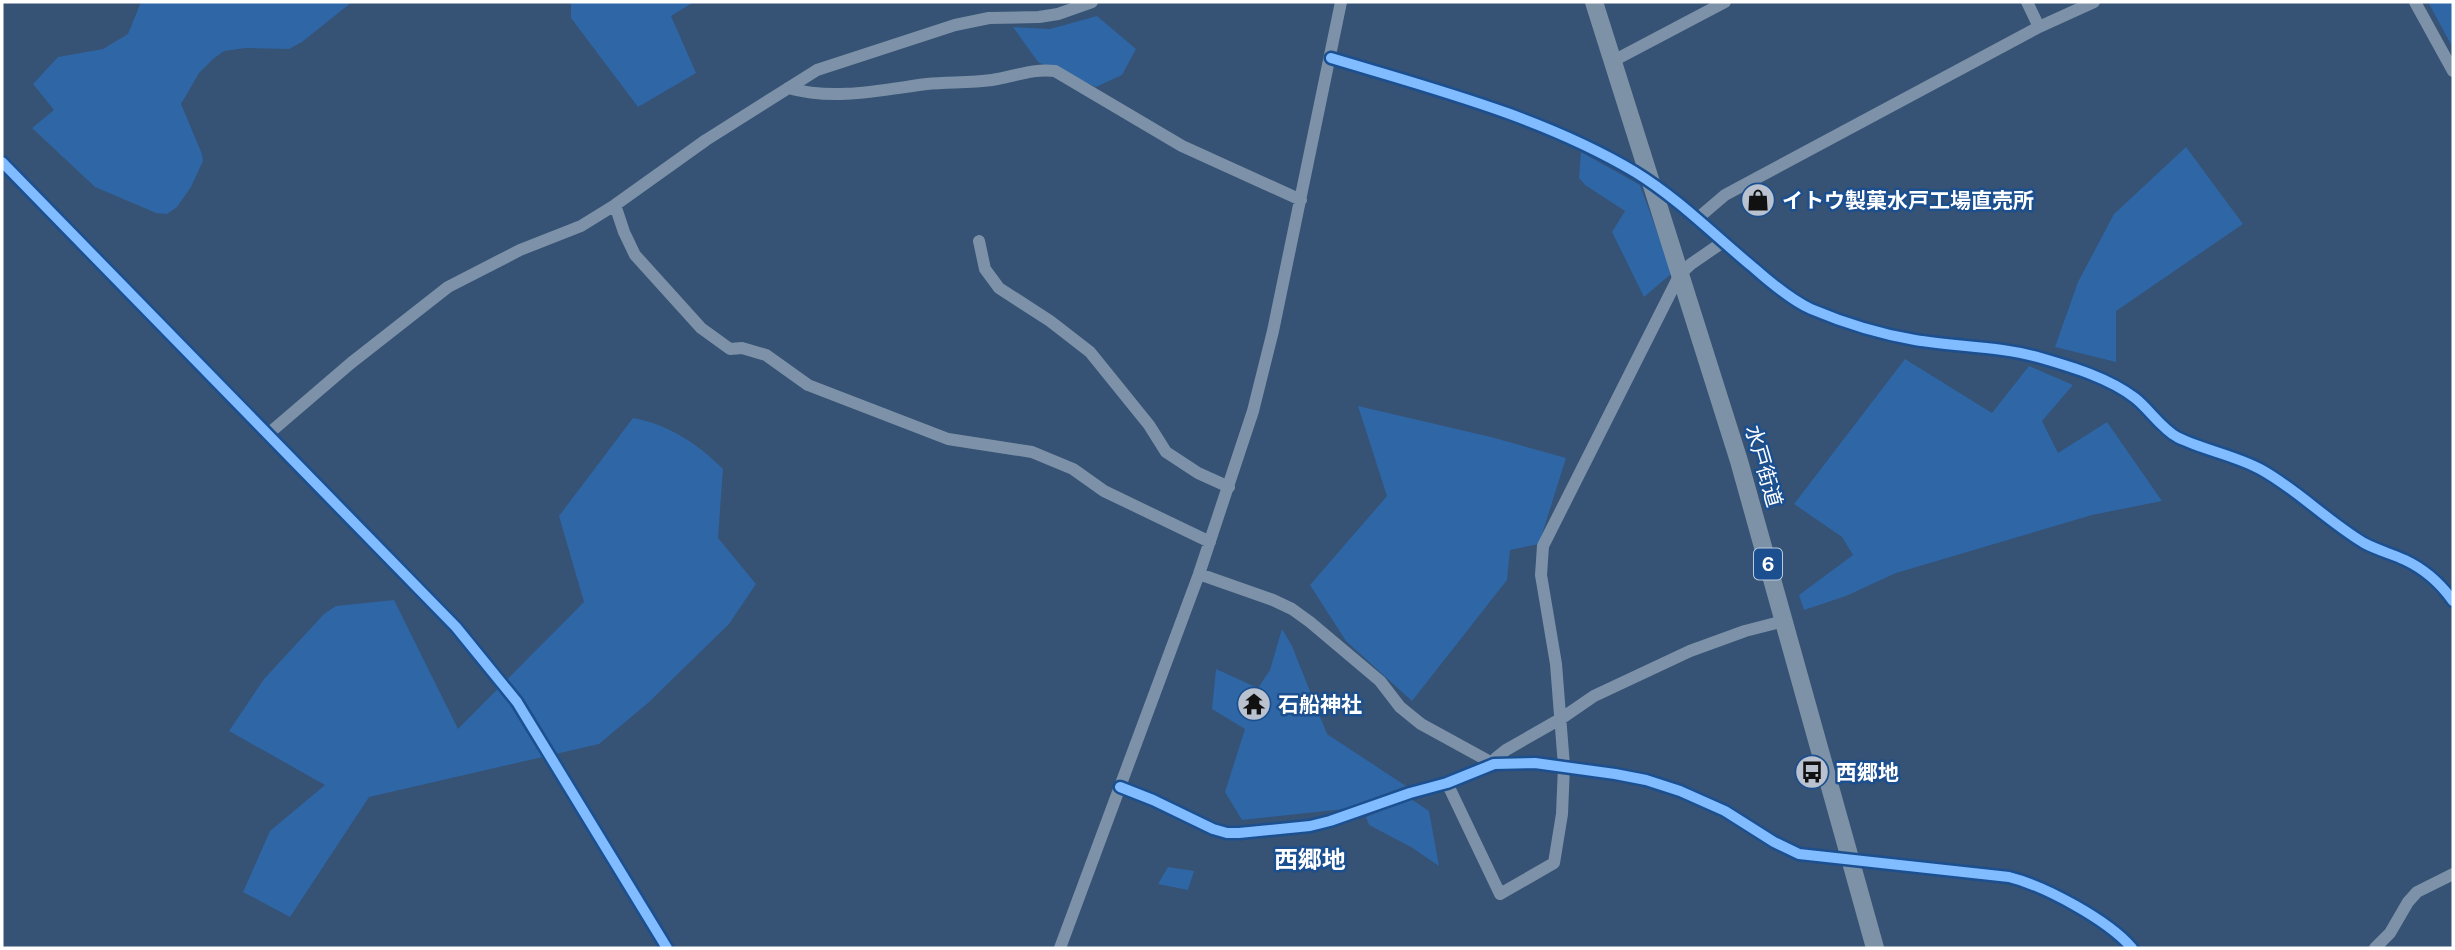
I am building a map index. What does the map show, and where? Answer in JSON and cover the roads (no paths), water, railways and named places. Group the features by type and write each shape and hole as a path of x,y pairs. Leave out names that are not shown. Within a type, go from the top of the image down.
{"highway":[{"name":"水戸街道","path":"1594,2 1739,461 1875,948"}],"street":[{"path":"267,435 351,363 448,287 520,250 581,226 706,140 817,70 929,32 989,18 1058,14 1092,2"},
{"path":"1060,948 1199,574 1253,411 1301,200 1341,2"},
{"path":"1612,61 1725,2"},
{"path":"2027,2 2039,27"},
{"path":"1698,218 1725,195 2039,27 2094,2"},
{"path":"2415,2 2453,71"},
{"path":"1331,58 1462,97 1594,150 1650,183 1698,218 1772,284 1809,307 1883,334 1917,341 2001,349 2040,357 2113,384 2134,398 2173,435 2273,476 2365,544 2408,562 2424,572 2445,590 2453,601"},
{"path":"788,88 868,94 929,84 1004,78 1037,70 1055,71 1182,145 1301,200"},
{"path":"2,162 456,627 496,673 549,752 667,948"},
{"path":"615,205 635,255 701,328 730,349 742,348 765,355 808,385 948,439 1032,453 1073,469 1104,491 1210,542"},
{"path":"979,241 985,269 999,288 1050,321 1090,352 1133,405 1166,453 1198,473 1229,487"},
{"path":"1447,783 1500,894 1554,863 1562,814 1564,766 1562,718 1553,639 1541,575 1543,546 1680,274 1723,242"},
{"path":"1199,574 1292,609 1380,681 1400,707 1421,724 1494,764"},
{"path":"1494,764 1496,758 1506,750 1594,696 1690,651 1745,631 1784,621"},
{"path":"1120,787 1213,829 1239,833 1310,826 1329,821 1447,783 1494,764 1519,762 1564,766 1646,780 1708,803 1799,854 2021,880 2102,923 2118,933 2132,948"},
{"path":"2375,948 2390,933 2417,892 2453,874"}],"place":[{"name":"イトウ製菓水戸工場直売所","path":"1758,200"},
{"name":"石船神社","path":"1254,704"},
{"name":"西郷地","path":"1812,772"}],"district":[{"name":"西郷地","path":"1310,859"}]}
